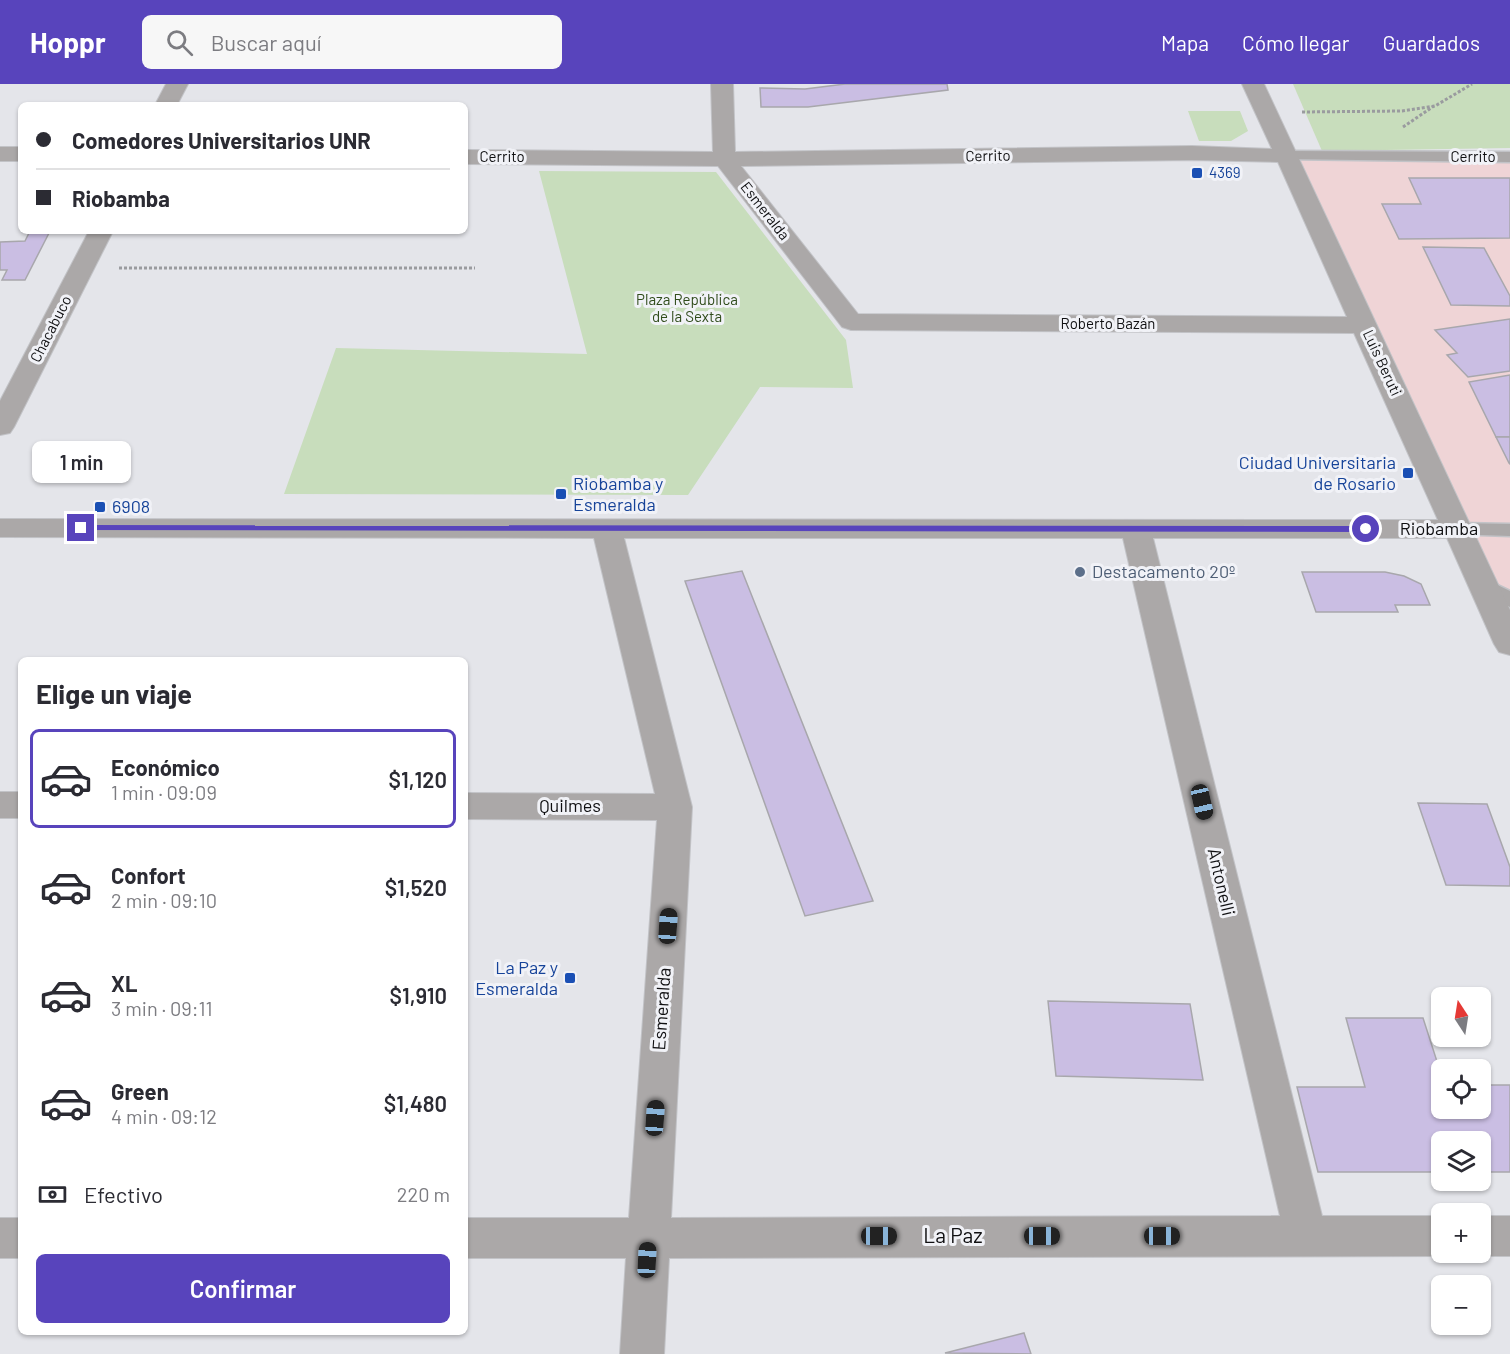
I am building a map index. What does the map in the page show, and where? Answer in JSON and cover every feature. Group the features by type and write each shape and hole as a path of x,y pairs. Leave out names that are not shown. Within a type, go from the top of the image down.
{"street":[{"path":"168,102 177,84"},
{"path":"722,84 724,159"},
{"name":"Luis Beruti","path":"1253,84 1510,644"},
{"name":"Cerrito","path":"468,157 724,159 1192,153 1287,156"},
{"path":"0,154 18,154"},
{"name":"Esmeralda","path":"724,159 851,322"},
{"name":"Chacabuco","path":"0,426 99,234"},
{"name":"Roberto Bazán","path":"851,322 1365,325"},
{"name":"Riobamba","path":"0,528 1458,529"},
{"name":"Esmeralda","path":"607,529 675,807 642,1354"},
{"name":"Antonelli","path":"1136,529 1306,1236"},
{"path":"0,805 18,805"},
{"name":"Quilmes","path":"468,806 675,807"},
{"name":"La Paz","path":"468,1238 1431,1236"},
{"path":"1491,1236 1510,1236"},
{"path":"0,1238 18,1238"}],"lane":[{"name":"Cerrito","path":"1287,156 1510,157"},
{"name":"Riobamba","path":"1458,529 1510,530"},
{"path":"1483,585 1510,600"}],"path":[{"path":"1266,111 1402,111 1435,106 1472,84"},
{"path":"82,268 475,268"}],"shaded area":[{"name":"Ciudad Universitaria de Rosario","path":"1287,156 1510,157 1510,644"}],"green space":[{"path":"1293,84 1510,84 1510,148 1322,151"},
{"path":"1188,111 1240,111 1248,131 1231,141 1199,141"},
{"name":"Plaza República de la Sexta","path":"539,171 716,172 846,340 853,388 760,387 688,495 284,494 336,348 587,354"}],"building":[{"path":"845,84 947,84 948,90 808,107 761,107 760,88 805,89"},
{"path":"1409,178 1510,178 1510,238 1399,239 1382,204 1421,204"},
{"path":"28,234 48,234 25,280 2,280 7,270 0,270 0,242 25,241"},
{"path":"1423,247 1484,248 1510,296 1510,306 1451,305"},
{"path":"1510,319 1510,371 1468,377 1447,355 1457,353 1435,330"},
{"path":"1510,375 1510,437 1496,437 1469,382"},
{"path":"1496,437 1510,437 1510,464 1509,463"},
{"path":"742,571 873,901 805,916 685,581"},
{"path":"1302,572 1385,572 1404,576 1421,584 1430,605 1395,605 1398,612 1316,612"},
{"path":"1418,803 1487,804 1510,867 1510,886 1446,885"},
{"path":"1048,1001 1190,1004 1203,1080 1056,1076"},
{"path":"1346,1018 1423,1018 1436,1059 1431,1059 1431,1119 1491,1119 1491,1085 1510,1085 1510,1172 1491,1172 1491,1131 1431,1131 1431,1172 1318,1172 1297,1087 1365,1087"},
{"path":"1024,1333 1031,1354 945,1353"}],"place":[{"name":"4369","path":"1197,173"},
{"name":"Ciudad Universitaria de Rosario","path":"1408,473"},
{"name":"Riobamba y Esmeralda","path":"561,494"},
{"name":"6908","path":"100,507"},
{"name":"Destacamento 20º","path":"1080,572"},
{"name":"La Paz y Esmeralda","path":"570,978"}],"route":[{"path":"81,528 1366,529"}]}
